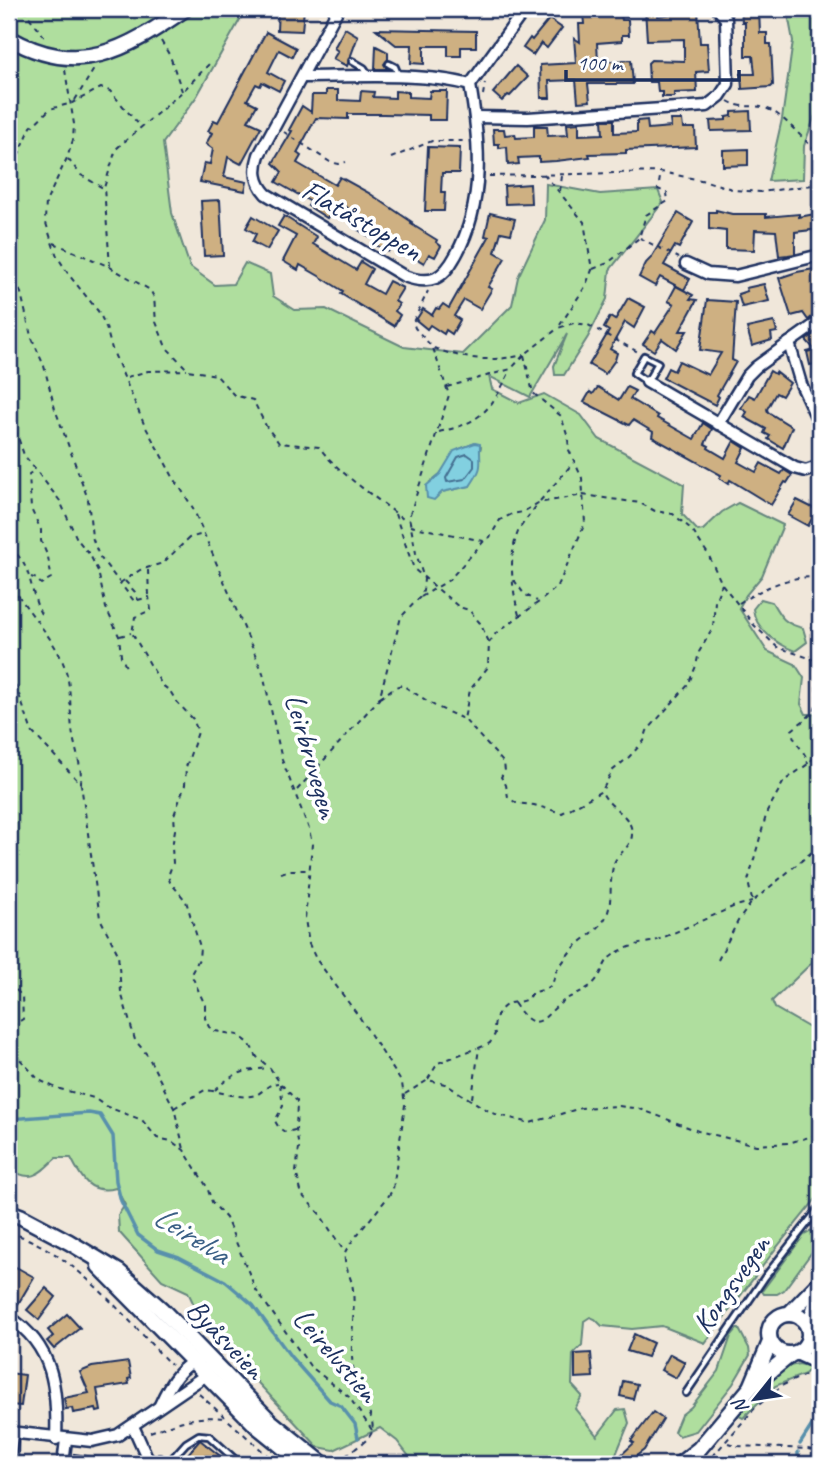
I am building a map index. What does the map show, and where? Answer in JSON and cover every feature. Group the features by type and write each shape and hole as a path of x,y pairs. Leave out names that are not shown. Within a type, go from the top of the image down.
{"main road":[{"path":"9,38 30,50 58,57 84,58 126,46 185,9"},
{"name":"Byåsveien","path":"9,1212 32,1222 119,1272 160,1309 271,1422 324,1464"},
{"name":"Byåsveien","path":"88,1255 257,1426 304,1464"},
{"name":"Kongsvegen","path":"752,1386 770,1342 772,1323 789,1314 820,1282"},
{"name":"Kongsvegen","path":"680,1464 699,1449 752,1386 806,1346 820,1290"},
{"path":"789,1314 801,1317 809,1331"},
{"path":"770,1342 778,1352 793,1354"}],"street":[{"name":"Flatåstoppen","path":"338,9 259,155 255,167 260,187 266,194 404,276 419,282 433,280 443,274 466,237 473,214 478,177 477,140 480,117 470,85"},
{"path":"302,77 453,80 470,85 525,9"},
{"path":"480,117 528,118 706,106 720,96 728,84 726,19 718,9"},
{"path":"686,264 708,274 735,276 820,256"},
{"path":"718,424 747,376 820,321"},
{"path":"789,344 801,384 820,425"},
{"path":"647,382 796,468 806,471 820,466"},
{"path":"9,1317 34,1339 55,1381 63,1464"},
{"path":"809,1331 820,1346"},
{"path":"793,1354 819,1365"},
{"path":"12,1432 92,1441 118,1435 206,1375 209,1359 193,1361 167,1390 160,1405"},
{"path":"133,1426 145,1463"}],"lane":[{"path":"352,61 364,68 370,77"},
{"path":"389,64 395,67 399,78"},
{"path":"644,356 659,363 647,382 634,373 644,356"},
{"name":"Kongsvegen","path":"686,1393 765,1277 820,1207"},
{"path":"11,1464 12,1432"},
{"path":"145,1463 159,1458 169,1463 186,1443 199,1435 209,1436 240,1464"}],"path":[{"name":"Leirbruvegen","path":"23,9 58,57 72,103 74,132 67,158 46,202 45,220 52,242 69,275 98,311 144,424 193,508 263,673 282,760 296,791 312,844 305,919 309,944 316,959 360,1018 402,1083 405,1105 393,1189 387,1201 345,1252"},
{"path":"154,30 170,56 183,92"},
{"path":"72,103 104,54"},
{"path":"110,268 104,188 116,149 183,92 212,61"},
{"path":"480,117 486,80"},
{"path":"9,194 14,180 14,165 31,127 50,109 72,103 102,88 110,91 141,127"},
{"path":"720,96 739,108 759,106 771,110 820,153"},
{"path":"274,127 330,162 346,162"},
{"path":"391,158 432,141 477,140"},
{"path":"67,158 81,175 104,188"},
{"path":"478,177 661,172 735,190 761,192 820,184"},
{"path":"592,270 608,262 639,238 646,215 668,201 667,193 658,189 661,172"},
{"path":"438,432 460,427 486,412 512,369 524,355 558,328 585,287 592,270 583,222 543,174"},
{"path":"560,192 559,183 563,174"},
{"path":"639,238 669,251 686,264"},
{"path":"52,242 110,268 150,290 154,297 156,322 166,347 188,370"},
{"path":"9,262 12,275 22,293 31,336 44,366 55,409 88,499 92,537 99,556 134,601 149,597"},
{"path":"420,597 424,579 415,553 409,517 449,395 433,348 413,322 433,280"},
{"path":"558,328 573,323 588,325 644,356"},
{"path":"433,348 456,357 477,359 498,360 524,355"},
{"path":"489,643 496,633 558,586 585,523 582,478 569,450 561,416 533,393 524,355"},
{"path":"446,387 512,369"},
{"path":"125,377 148,371 188,370 216,375 234,396 253,400 266,426 279,443 319,447 327,457 395,513 403,519 409,517"},
{"path":"9,411 24,455 60,501 77,539 98,571 106,608 119,636 121,656 126,667"},
{"path":"519,616 514,598 512,551 519,530 574,461"},
{"path":"31,577 41,584 51,578 48,557 41,541 41,530 30,500 29,474 36,471"},
{"path":"379,699 401,617 420,597 449,580 490,537 500,520 538,503 583,495 640,503 655,511 679,517 691,529 708,554 722,584 754,625 777,647 815,660"},
{"path":"395,513 414,569 459,607 469,610 480,623 489,643 488,667 470,690 464,719"},
{"path":"410,526 484,541"},
{"path":"118,583 140,570 167,560 188,538 204,534"},
{"path":"9,548 21,558 31,577 35,602 41,614"},
{"path":"90,555 99,556"},
{"path":"148,568 151,610 135,617 132,633 162,685 193,719 198,732 186,767 185,785 174,815 173,863 168,876 186,901 200,947 199,960 191,974 193,982 205,1005 205,1018 209,1027 215,1031 238,1035 249,1043 257,1057 270,1068 279,1083 299,1104 296,1172 302,1195 319,1213 345,1252 346,1266 353,1286 355,1315 352,1356 355,1379 372,1422 372,1431 369,1437 340,1462"},
{"path":"738,603 766,587 809,576 820,578"},
{"path":"513,579 524,594 539,602"},
{"path":"125,581 135,592 138,601"},
{"path":"296,791 379,699 402,685 435,706 464,719 504,763 505,771 501,777 508,797 516,803 562,813 602,791 612,771 644,741 648,731 688,685 699,652 713,628 715,601 722,584"},
{"path":"18,596 56,647 66,672 71,699 72,729 82,772 81,784 100,918 118,954 121,992 135,1040 149,1056 174,1108 184,1150"},
{"path":"27,608 35,602"},
{"path":"808,764 807,757 792,738 792,730 814,712 817,702 815,660 820,629"},
{"path":"119,636 132,633"},
{"path":"9,666 32,732 81,784"},
{"path":"752,902 748,881 767,812 784,781 808,764 820,751"},
{"path":"404,1094 428,1080 438,1063 490,1042 495,1034 495,1017 507,1004 525,1000 531,994 543,991 552,984 567,956 602,924 609,908 614,864 630,844 632,834 624,815 605,799 602,791"},
{"path":"593,797 605,799"},
{"path":"718,960 738,921 752,902 813,851 820,842"},
{"path":"281,873 309,870"},
{"path":"514,1002 525,1018 536,1021 547,1019 557,1006 584,991 597,979 615,953 639,943 653,942 735,906 752,902"},
{"path":"9,982 22,996 23,1018 12,1027"},
{"path":"9,993 13,1004 11,1041 16,1056 39,1080 56,1088 94,1098 105,1106 142,1120 157,1138 171,1140 184,1150"},
{"path":"472,1099 479,1048"},
{"path":"214,1091 223,1082 244,1070 270,1068"},
{"path":"428,1080 445,1084 492,1113 530,1123 581,1108 619,1106 640,1109 698,1132 756,1145 788,1143 820,1134"},
{"path":"174,1108 205,1090 243,1097 258,1094 266,1086 279,1083"},
{"path":"279,1083 283,1106 275,1121 285,1132 296,1130"},
{"name":"Leirelvstien","path":"184,1150 207,1187 212,1202 226,1219 256,1290 310,1366 349,1397 372,1431"},
{"path":"9,1232 59,1256 95,1288 173,1368"},
{"path":"706,1464 749,1414 778,1388 807,1376 819,1365"},
{"path":"194,1388 277,1464"},
{"path":"148,1433 185,1419 204,1416 226,1419"},
{"path":"727,1442 738,1446 808,1449 820,1452"}],"green space":[{"path":"9,9 246,9 197,96 163,143 172,213 190,267 215,285 233,284 245,263 270,274 273,296 295,310 326,309 404,347 463,354 512,305 518,277 545,220 546,184 600,194 658,190 663,202 610,270 607,299 588,337 564,375 555,375 554,366 567,334 530,397 489,376 492,389 519,403 544,394 581,415 599,439 684,484 682,514 698,531 738,503 783,525 762,576 739,608 767,651 795,664 804,678 801,704 806,714 814,714 820,710 820,955 772,1001 775,1008 820,1034 820,1194 705,1343 662,1326 632,1329 602,1326 590,1317 584,1321 582,1345 573,1354 572,1385 582,1396 575,1409 597,1436 617,1410 625,1409 629,1423 612,1464 415,1464 397,1441 380,1428 334,1450 318,1447 203,1324 188,1292 162,1280 119,1232 118,1215 125,1205 116,1188 107,1190 93,1187 83,1178 71,1158 56,1158 39,1172 29,1176 9,1168","holes":["475,443 481,447 470,486 442,492 430,482 440,474 459,449"]},
{"path":"787,9 820,9 820,101 804,146 803,179 768,181 782,119 793,41"},
{"path":"761,599 772,602 788,622 803,628 807,642 795,651 768,635 758,623 753,609"},
{"path":"819,1227 820,1241 784,1290 777,1294 764,1294 762,1291 804,1235"},
{"path":"737,1329 749,1348 750,1355 733,1384 696,1431 679,1436 674,1432 681,1415 691,1407 719,1371 731,1336"},
{"path":"799,1364 812,1367 805,1374 775,1386 743,1418 739,1416 772,1376 789,1366"}],"water":[{"path":"475,443 480,444 480,465 470,486 442,492 434,500 427,498 426,486 440,474 454,451"}],"building":[{"path":"278,9 304,9 302,31 277,30"},
{"path":"645,9 658,9 658,16 698,11 700,43 707,43 709,71 696,72 697,92 674,93 674,97 662,97 662,92 658,92 657,82 649,82 648,63 651,60 684,61 684,39 647,40"},
{"path":"741,9 759,9 760,33 767,33 767,44 771,44 771,87 742,89 741,74 755,74 753,56 745,56 745,22 742,22"},
{"path":"620,11 622,20 628,20 629,35 622,35 622,41 597,43 598,62 631,60 633,84 588,84 590,101 578,102 576,80 549,81 550,98 541,98 540,65 576,63 574,38 580,42 579,24 584,24 583,13"},
{"path":"549,19 562,28 547,48 541,43 533,55 523,48"},
{"path":"345,28 358,36 347,66 333,59 338,51 334,48"},
{"path":"376,29 476,31 476,47 461,47 461,56 448,56 448,46 424,46 424,64 411,63 412,45 396,45"},
{"path":"266,32 296,48 292,57 279,50 268,72 284,81 279,91 262,82 260,86 256,84 247,100 257,105 248,121 261,127 241,164 228,157 224,177 247,182 245,191 200,182 204,163 210,164 213,149 206,144 212,133 208,131 214,120 218,122"},
{"path":"376,46 388,52 388,59 384,64 387,69 375,69"},
{"path":"516,66 528,77 502,101 493,93"},
{"path":"326,90 338,90 338,100 360,101 361,91 374,92 373,97 395,98 395,91 408,92 408,97 429,98 430,91 447,91 446,120 429,120 429,115 383,114 348,114 348,119 316,118 297,153 301,156 297,163 335,185 340,177 369,193 437,240 441,246 435,257 429,254 424,263 409,254 411,250 395,240 388,252 376,245 378,242 352,226 358,216 356,213 337,202 327,218 308,206 311,202 276,182 282,172 273,163 292,131 289,130 302,106 311,112 312,95 326,95"},
{"path":"750,111 751,130 711,131 710,121 726,120 726,117 732,116 732,112"},
{"path":"602,120 614,120 614,133 637,132 637,121 647,120 648,129 671,127 670,120 682,120 683,128 695,128 696,147 626,150 626,153 589,154 590,157 556,161 539,162 539,157 518,158 519,164 508,165 507,147 499,148 499,144 494,144 493,129 504,129 505,135 515,134 516,138 534,137 534,126 547,126 548,136 568,135 567,124 579,123 579,135 603,134"},
{"path":"428,147 460,148 459,173 442,173 444,211 425,211"},
{"path":"748,149 748,165 723,166 723,150"},
{"path":"530,184 531,203 505,204 504,186"},
{"path":"220,200 223,255 204,256 201,201"},
{"path":"716,210 732,214 766,214 766,217 799,214 799,217 820,213 820,229 795,232 795,254 779,256 776,231 755,230 754,250 726,249 726,231 709,229 709,212"},
{"path":"490,213 515,219 511,234 501,232 495,252 505,258 488,287 492,289 480,309 464,300 454,316 460,320 452,334 446,330 444,334 430,325 427,329 416,320 423,309 432,315 436,308 439,309 443,304 449,308 489,237 485,236"},
{"path":"678,213 693,222 679,248 675,246 664,265 690,279 684,290 660,277 655,286 639,277"},
{"path":"253,216 278,231 267,250 252,242 256,234 246,228"},
{"path":"284,216 317,237 313,244 356,270 361,262 372,269 364,284 382,294 389,281 403,288 395,301 399,304 395,311 400,315 394,326 341,294 343,291 319,276 300,265 298,270 283,261 296,236 278,226"},
{"path":"820,268 820,311 808,320 803,313 791,316 779,278"},
{"path":"764,284 769,301 742,307 738,294 747,291 746,288"},
{"path":"676,286 693,295 690,299 697,300 680,331 687,331 676,349 662,339 654,351 643,344 652,331 655,333 674,304 668,301"},
{"path":"628,298 645,307 634,328 625,322 610,349 617,353 615,360 605,374 589,365 609,331 604,328 610,317 615,320"},
{"path":"707,300 736,302 732,360 736,362 717,395 719,397 715,405 663,378 668,368 674,371 679,361 708,375 721,353 700,350"},
{"path":"774,322 777,332 771,333 772,340 752,346 747,328"},
{"path":"815,334 820,340 820,363 810,365 807,352 815,350 806,340"},
{"path":"770,371 775,374 776,372 790,383 782,396 776,393 767,409 792,427 783,448 768,439 770,436 764,433 766,429 744,417 747,412 741,408 749,395 755,398"},
{"path":"598,387 619,400 627,387 635,391 630,399 694,439 703,423 712,429 705,444 725,458 734,441 745,448 738,462 756,472 761,463 781,474 784,470 792,475 771,505 730,480 728,484 719,478 721,475 652,437 653,432 633,420 629,425 584,402 590,392 593,394"},
{"path":"797,500 817,510 808,526 788,515"},
{"path":"16,1267 34,1277 18,1304 9,1298 9,1279"},
{"path":"46,1288 56,1297 39,1320 27,1310"},
{"path":"67,1314 80,1328 54,1349 47,1341 53,1336 48,1330"},
{"path":"634,1334 653,1343 647,1357 627,1351"},
{"path":"591,1353 593,1377 575,1378 575,1354"},
{"path":"670,1354 685,1362 676,1378 661,1370"},
{"path":"128,1362 131,1378 128,1379 129,1384 97,1389 101,1411 97,1412 96,1409 73,1413 72,1408 66,1409 64,1398 89,1393 80,1372 92,1367"},
{"path":"9,1373 25,1375 21,1406 10,1405"},
{"path":"623,1381 637,1384 633,1399 620,1396"},
{"path":"653,1412 663,1419 644,1450 626,1464 619,1457 634,1443 631,1441"},
{"path":"200,1440 224,1459 220,1464 179,1464"},
{"path":"74,1454 108,1459 108,1464 73,1464"}],"waterway":[{"name":"Leirelva","path":"9,1119 89,1113 100,1115 113,1136 116,1181 121,1201 138,1235 158,1250 179,1257 225,1281 253,1305 291,1357 330,1401 341,1406 355,1424 358,1438"},
{"path":"800,1444 816,1419 820,1404"},
{"path":"798,1452 798,1464"}]}
